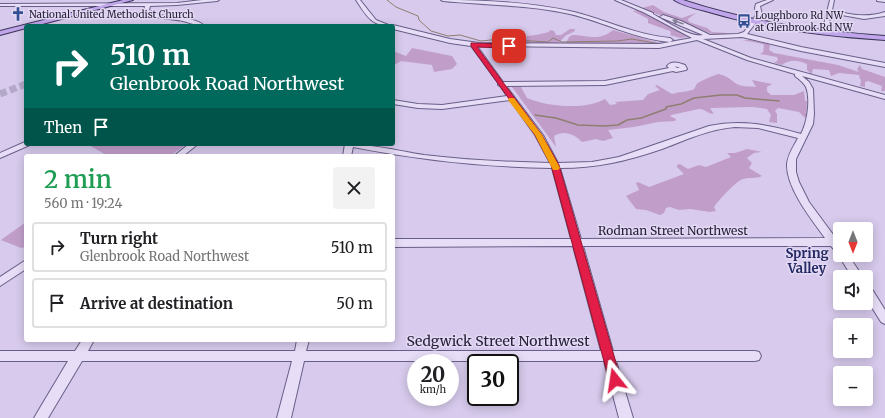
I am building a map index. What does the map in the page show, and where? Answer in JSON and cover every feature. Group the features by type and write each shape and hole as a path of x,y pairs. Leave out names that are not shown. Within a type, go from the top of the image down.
{"main road":[{"path":"35,24 130,0"},
{"path":"677,0 755,21 824,32 885,38"},
{"path":"0,33 24,27"}],"street":[{"path":"70,15 91,0"},
{"path":"0,5 161,4 217,0"},
{"path":"358,0 374,21 382,24"},
{"path":"443,0 555,10 588,17 644,37 684,41"},
{"path":"617,0 645,12 669,25 738,55 885,97"},
{"path":"743,35 759,15 757,8 758,5 771,0"},
{"path":"824,32 828,11 832,0"},
{"path":"879,0 885,1"},
{"path":"148,4 146,9 160,17 182,19 196,24"},
{"path":"154,14 161,4"},
{"path":"828,11 861,17 885,14"},
{"path":"645,12 679,22 710,37"},
{"path":"395,28 447,41 473,45 652,46 666,45 699,38 730,38 743,35 801,49 885,65"},
{"path":"473,45 510,98 539,135 555,165 626,418"},
{"path":"500,84 608,82 672,69"},
{"path":"794,72 807,82 811,90 810,118 803,137 793,155 792,173 801,193 833,241"},
{"path":"395,102 442,107 510,98"},
{"path":"360,146 421,157 468,163 555,165 589,164 616,160 712,128 724,126 757,126 803,137"},
{"path":"0,156 24,146"},
{"path":"181,154 191,146"},
{"name":"Rodman Street Northwest","path":"395,242 833,242"},
{"path":"0,282 24,265"},
{"path":"873,301 885,319"},
{"path":"41,418 87,342"},
{"path":"284,418 302,342"},
{"name":"Sedgwick Street Northwest","path":"0,356 755,356"}],"shaded area":[{"path":"653,5 664,12 682,18 696,13 688,19 689,22 707,28 712,32 726,33 729,35 708,33 642,8"},
{"path":"637,10 691,36 681,38 670,35 670,31 648,23 648,19 633,11"},
{"path":"570,29 576,29 565,36 559,43 526,43 524,41 527,36 549,32 550,30 554,31 556,35 561,35"},
{"path":"613,30 664,44 566,43 572,35 598,37 608,34"},
{"path":"742,40 769,44 769,50 774,53 838,65 859,72 857,69 860,65 862,69 885,77 885,91 881,91 882,86 868,81 865,82 865,87 860,86 861,80 859,75 839,73 831,76 829,70 813,69 811,74 807,70 807,64 801,62 791,61 782,65 774,63 778,60 777,57 760,54 763,52 763,44"},
{"path":"412,48 452,56 457,64 452,69 434,72 432,65 401,61 395,65 395,52 406,56"},
{"path":"719,74 726,76 741,86 756,87 752,80 772,84 767,87 767,91 771,95 794,95 804,91 805,101 807,101 806,116 805,118 799,112 778,108 775,111 777,114 777,123 769,122 771,115 767,109 753,107 710,108 714,114 699,109 671,115 670,116 676,119 675,121 658,122 608,130 613,138 603,141 596,139 582,142 576,137 566,133 558,134 554,136 556,147 512,87 521,87 527,98 545,104 577,106 587,105 605,99 610,105 617,104 615,102 643,100 648,94 660,90 655,86 657,85 672,94 692,90 698,83"},
{"path":"90,146 184,146 173,154 104,154"},
{"path":"747,149 762,152 754,153 747,158 752,163 749,168 762,176 743,179 736,183 714,207 716,211 710,212 690,209 679,210 670,207 666,208 664,213 660,215 646,210 636,209 626,196 639,190 636,183 638,182 649,187 684,174 677,167 677,165 680,164 688,169 699,165 706,167 731,157 727,153 735,153"},
{"path":"24,223 24,247 21,248 1,240"}],"waterway":[{"path":"387,0 396,7 418,16 419,20 431,31 448,36 460,35 481,41 500,39 508,42 515,40 548,42 553,38 562,42 617,41 632,39 660,44"},
{"path":"535,115 556,118 578,125 605,126 618,125 627,120 641,118 666,109 666,107 681,104 694,98 737,95 745,98 779,101"}],"tunnel":[{"path":"0,94 24,85"}],"slow traffic":[{"path":"512,100 539,135 555,168"}],"place":[{"name":"National United Methodist Church","path":"18,14"},
{"name":"Loughboro Rd NW at Glenbrook Rd NW","path":"744,21"}],"district":[{"name":"Spring Valley","path":"807,260"}],"route":[{"path":"509,46 473,45 510,98 539,135 555,165 615,380"}]}
